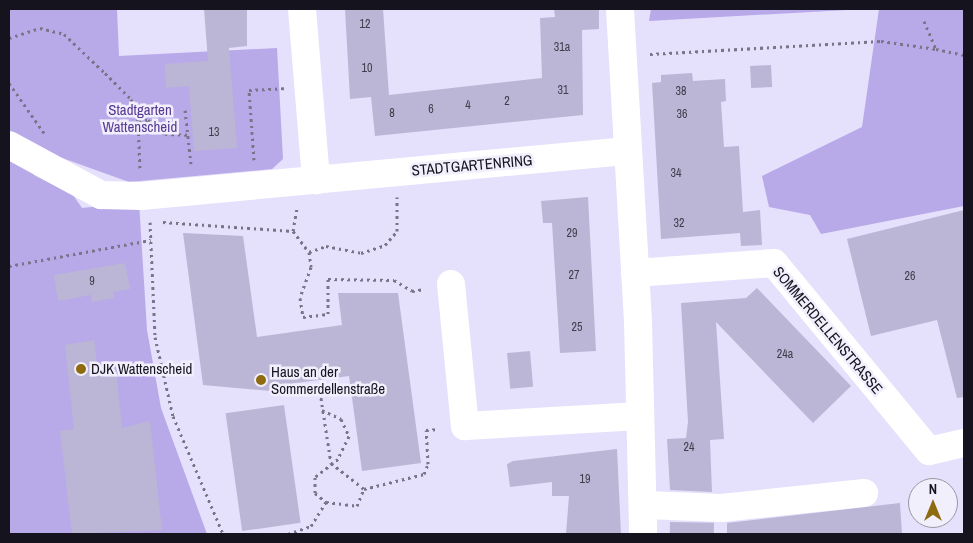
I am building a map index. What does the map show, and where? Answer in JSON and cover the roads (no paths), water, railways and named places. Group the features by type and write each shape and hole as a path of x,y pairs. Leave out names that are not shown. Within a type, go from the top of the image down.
{"street":[{"path":"302,9 316,180"},
{"path":"620,9 646,505 643,534"},
{"name":"STADTGARTENRING","path":"9,146 101,195 145,196 628,151"},
{"name":"SOMMERDELLENSTRASSE","path":"635,273 774,263 929,451 964,443"},
{"path":"451,284 465,426 640,416"},
{"path":"646,505 721,508 864,494"}],"place":[{"name":"DJK Wattenscheid","path":"81,369"},
{"name":"Haus an der Sommerdellenstraße","path":"261,380"}],"park label":[{"name":"Stadtgarten Wattenscheid","path":"140,118"}]}
